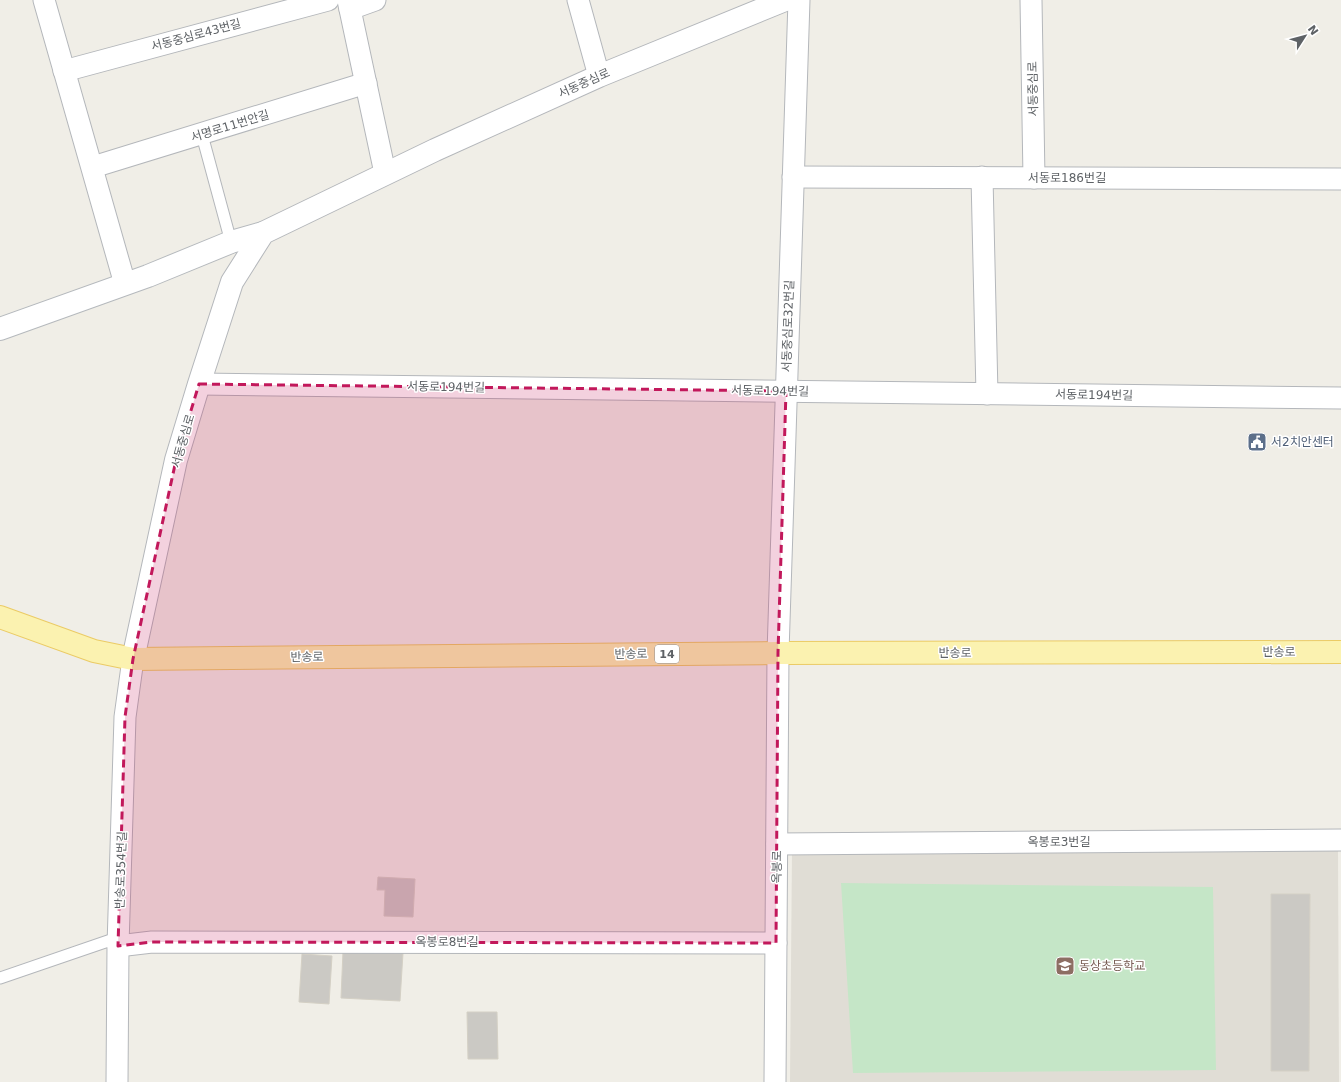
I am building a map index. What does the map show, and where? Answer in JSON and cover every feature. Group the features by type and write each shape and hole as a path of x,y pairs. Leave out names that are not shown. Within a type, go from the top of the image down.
{"main road":[{"name":"반송로","path":"0,617 94,651 133,659 778,653 1341,652"}],"street":[{"path":"44,0 125,284"},
{"name":"서동중심로43번길","path":"64,71 328,0"},
{"path":"375,0 350,5 385,173"},
{"path":"578,0 599,76"},
{"name":"서동중심로","path":"0,328 125,284 231,242 263,233 385,173 599,76 785,0"},
{"name":"서동중심로32번길","path":"778,653 799,0"},
{"name":"서동중심로","path":"1031,0 1034,178"},
{"name":"서명로11번안길","path":"93,168 366,83"},
{"name":"서동로186번길","path":"793,177 1341,178"},
{"path":"982,177 987,394"},
{"name":"서동중심로","path":"133,659 176,460 199,384 232,282 263,233"},
{"name":"서동로194번길","path":"199,384 1341,398"},
{"name":"옥봉로","path":"775,1082 778,653"},
{"name":"반송로354번길","path":"117,1082 118,946 125,717 133,659"},
{"name":"옥봉로3번길","path":"777,844 1341,840"},
{"name":"옥봉로8번길","path":"118,946 152,942 776,943"}],"lane":[{"path":"202,135 231,242"},
{"path":"0,978 111,940 118,946"}],"highlighted area":[{"path":"199,384 786,391 778,653 776,943 152,942 118,946 125,717 133,659 176,460"}],"shaded area":[{"name":"동상초등학교","path":"792,850 1338,850 1339,1082 790,1082"}],"green space":[{"path":"841,883 1213,887 1216,1070 853,1073"}],"building":[{"path":"378,877 415,879 413,917 384,916 385,890 377,890"},
{"path":"1271,894 1310,894 1309,1071 1271,1071"},
{"path":"343,951 403,953 400,1001 341,998"},
{"path":"302,954 332,956 329,1004 299,1002"},
{"path":"467,1012 497,1012 498,1059 468,1059"}],"place":[{"name":"서2치안센터","path":"1257,442"},
{"name":"동상초등학교","path":"1065,966"}]}
